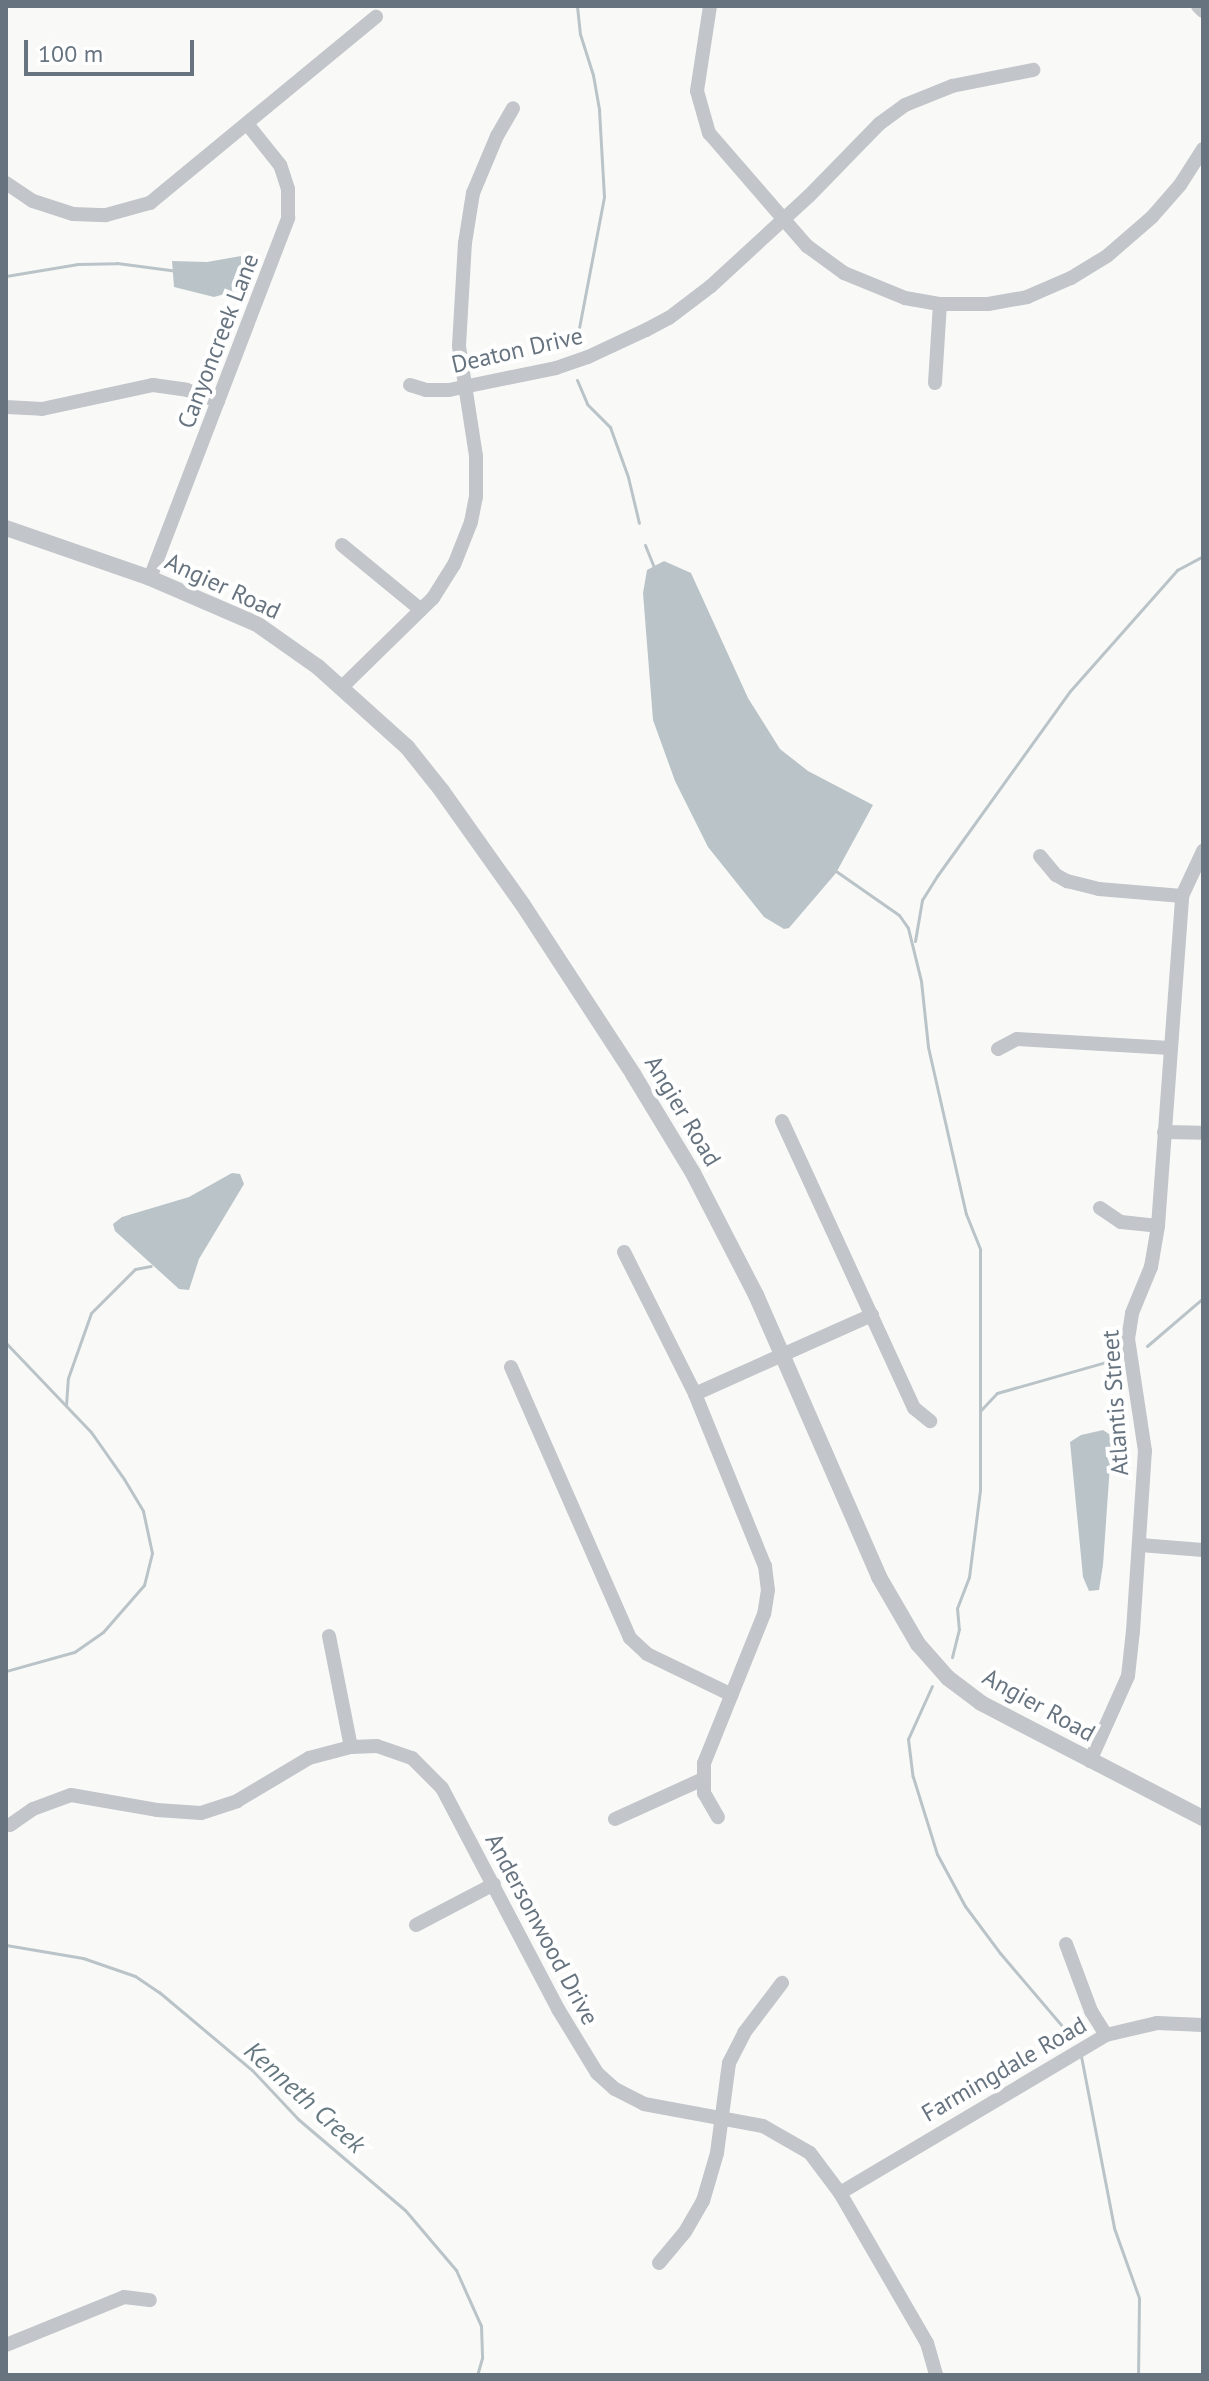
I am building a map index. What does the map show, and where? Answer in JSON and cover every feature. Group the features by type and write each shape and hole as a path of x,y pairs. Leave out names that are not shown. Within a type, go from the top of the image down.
{"street":[{"path":"710,6 698,76 701,109 709,133 782,221 807,246 844,273 892,294 940,304 1007,301 1071,278 1107,256 1152,217 1180,185 1203,149"},
{"path":"1198,6 1203,11"},
{"path":"6,183 33,201 58,211 88,216 122,212 150,203 376,17"},
{"name":"Deaton Drive","path":"410,385 426,390 463,388 571,363 646,330 690,303 782,221 867,136 905,105 952,86 1033,70"},
{"path":"342,687 421,610 454,565 473,509 476,456 463,388 459,346 468,213 497,136 513,108"},
{"name":"Canyoncreek Lane","path":"150,578 284,229 289,203 280,165 248,125"},
{"path":"935,383 940,304"},
{"path":"6,407 42,409 153,385 187,390 218,401"},
{"name":"Angier Road","path":"6,528 150,578 257,624 342,687 425,768 523,905 640,1084 693,1173 744,1270 873,1564 918,1644 948,1678 981,1703 1203,1818"},
{"path":"342,545 421,610"},
{"name":"Atlantis Street","path":"1090,1761 1128,1676 1145,1451 1128,1339 1132,1313 1151,1267 1158,1226 1182,896 1203,851"},
{"path":"1040,856 1056,875 1067,881 1099,889 1182,896"},
{"path":"998,1049 1017,1039 1170,1048"},
{"path":"782,1121 914,1408 930,1421"},
{"path":"1164,1132 1203,1133"},
{"path":"1100,1208 1121,1222 1158,1226"},
{"path":"624,1252 695,1394 756,1539 768,1590 764,1614 704,1763 704,1793 718,1817"},
{"path":"695,1394 872,1315"},
{"path":"511,1367 630,1638 647,1654 732,1695"},
{"path":"1140,1545 1203,1550"},
{"path":"329,1636 351,1747"},
{"name":"Andersonwood Drive","path":"10,1825 33,1809 71,1795 157,1810 201,1813 237,1801 309,1758 351,1747 391,1748 420,1763 442,1788 558,2009 597,2073 615,2089 644,2104 763,2126 799,2144 840,2193 927,2343 936,2375"},
{"path":"615,1819 703,1779"},
{"path":"416,1925 494,1884"},
{"path":"1066,1944 1091,2011 1106,2035"},
{"path":"659,2263 685,2232 703,2201 732,2054 755,2016 782,1983"},
{"name":"Farmingdale Road","path":"840,2193 1106,2035 1148,2024 1203,2025"},
{"path":"6,2345 124,2297 150,2300"}],"shaded area":[{"path":"241,256 242,289 214,297 174,287 172,261 207,262"},
{"path":"664,561 691,573 748,698 780,749 808,771 873,805 836,873 789,928 784,929 764,917 708,847 675,781 653,720 643,593 647,570"},
{"path":"232,1173 240,1174 244,1184 199,1259 189,1290 179,1289 115,1231 113,1224 122,1217 189,1197"},
{"path":"1103,1430 1112,1436 1103,1565 1099,1590 1089,1591 1083,1577 1070,1442 1081,1435"}],"waterway":[{"path":"577,6 580,34 593,75 599,110 604,197 578,333"},
{"path":"6,276 78,264 117,263 177,271"},
{"path":"577,380 587,404 610,427 628,477 639,523"},
{"path":"645,545 654,567"},
{"path":"915,941 922,900 1070,691 1177,570 1203,556"},
{"path":"833,869 899,915 908,928 921,981 928,1047 966,1214 980,1249 980,1490 969,1577 957,1608 959,1629 952,1657"},
{"path":"66,1405 68,1378 91,1313 135,1269 151,1266"},
{"path":"1147,1346 1203,1298"},
{"name":"Kenneth Creek","path":"6,1343 91,1432 124,1479 143,1511 152,1553 144,1585 103,1632 74,1652 6,1671"},
{"path":"981,1410 997,1393 1113,1360"},
{"path":"932,1686 908,1739 913,1777 937,1854 965,1906 1000,1953 1074,2040"},
{"name":"Kenneth Creek","path":"6,1945 83,1958 135,1976 159,1992 252,2070 298,2119 405,2210 456,2270 481,2326 482,2358 477,2375"},
{"path":"1081,2056 1114,2228 1139,2298 1138,2375"}]}
